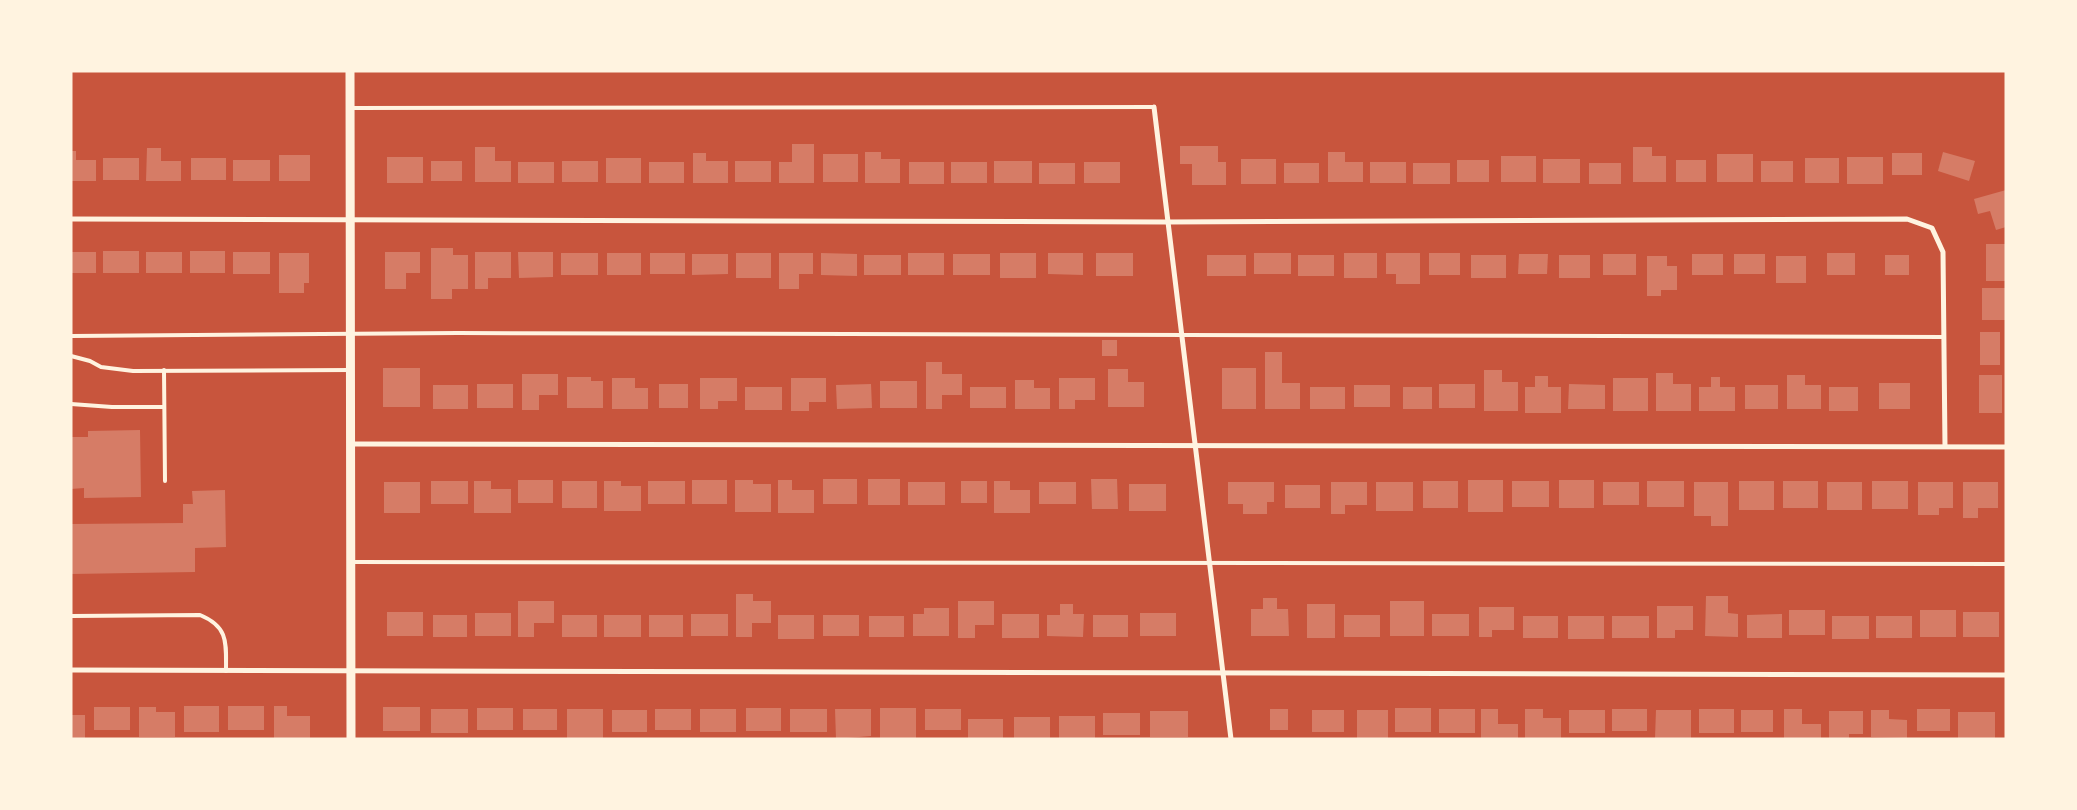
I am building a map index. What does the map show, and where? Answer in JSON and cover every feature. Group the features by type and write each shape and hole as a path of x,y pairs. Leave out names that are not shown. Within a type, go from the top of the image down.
{"street":[{"path":"350,71 351,739"},
{"path":"1154,107 1180,336 1231,739"},
{"path":"71,219 1167,222 1907,220 1932,228 1943,252 1945,446"},
{"path":"352,444 2006,447"},
{"path":"71,670 2006,675"}],"lane":[{"path":"351,108 1154,107"},
{"path":"71,336 351,334 1944,337"},
{"path":"71,356 114,370 351,370"},
{"path":"164,370 165,481"},
{"path":"71,404 112,407 164,407"},
{"path":"352,562 1209,565 2006,564"},
{"path":"71,616 200,615 217,624 223,633 226,670"}],"building":[{"path":"792,144 814,144 814,183 779,183 779,162 792,162"},
{"path":"1180,146 1218,146 1218,162 1226,162 1226,185 1192,185 1192,164 1180,164"},
{"path":"475,147 495,147 495,161 511,161 511,182 475,182"},
{"path":"1633,147 1652,147 1652,156 1666,156 1666,182 1633,182"},
{"path":"147,148 161,148 161,161 181,161 181,181 146,181"},
{"path":"71,151 76,151 76,160 96,160 96,181 71,181"},
{"path":"865,152 881,152 881,159 900,159 900,183 865,183"},
{"path":"1328,152 1345,152 1345,162 1363,162 1363,182 1328,182"},
{"path":"1943,152 1975,161 1969,181 1938,171"},
{"path":"693,153 706,153 706,161 728,161 728,183 693,183"},
{"path":"1892,153 1922,153 1922,175 1892,175"},
{"path":"823,154 858,154 858,182 823,182"},
{"path":"1717,154 1753,154 1753,182 1717,182"},
{"path":"279,155 310,155 310,181 279,181"},
{"path":"1501,156 1536,156 1536,182 1501,182"},
{"path":"387,157 423,157 423,183 387,183"},
{"path":"1847,157 1883,157 1883,184 1847,184"},
{"path":"103,158 139,158 139,180 103,180"},
{"path":"191,158 226,158 226,180 191,180"},
{"path":"606,158 641,158 641,183 606,183"},
{"path":"1805,158 1839,158 1839,183 1805,183"},
{"path":"1241,159 1276,159 1276,184 1241,184"},
{"path":"1543,159 1580,159 1580,183 1543,183"},
{"path":"233,160 270,160 270,181 233,181"},
{"path":"1457,160 1489,160 1489,182 1457,182"},
{"path":"1676,160 1706,160 1706,182 1676,182"},
{"path":"431,161 462,161 462,181 431,181"},
{"path":"562,161 598,161 598,182 562,182"},
{"path":"735,161 771,161 771,182 735,182"},
{"path":"994,161 1032,161 1032,183 994,183"},
{"path":"1761,161 1793,161 1793,182 1761,182"},
{"path":"518,162 554,162 554,183 518,183"},
{"path":"649,162 684,162 684,183 649,183"},
{"path":"909,162 944,162 944,184 909,184"},
{"path":"951,162 987,162 987,183 951,183"},
{"path":"1084,162 1120,162 1120,183 1084,183"},
{"path":"1370,162 1406,162 1406,183 1370,183"},
{"path":"1039,163 1075,163 1075,184 1039,184"},
{"path":"1284,163 1319,163 1319,183 1284,183"},
{"path":"1413,163 1450,163 1450,184 1413,184"},
{"path":"1589,163 1621,163 1621,184 1589,184"},
{"path":"2006,190 2006,227 1996,230 1990,211 1978,214 1974,199"},
{"path":"1986,244 2006,244 2006,281 1986,281"},
{"path":"431,248 453,248 453,255 468,255 468,289 452,289 452,299 431,299"},
{"path":"103,251 139,251 139,273 103,273"},
{"path":"190,251 225,251 225,273 190,273"},
{"path":"71,252 96,252 96,273 71,273"},
{"path":"146,252 182,252 182,273 146,273"},
{"path":"233,252 270,252 270,274 233,274"},
{"path":"385,252 420,252 420,273 406,273 406,289 385,289"},
{"path":"475,252 511,252 511,278 488,278 488,289 475,289"},
{"path":"518,252 553,252 553,277 519,278"},
{"path":"279,253 309,253 309,283 304,283 304,293 279,293"},
{"path":"561,253 598,253 598,275 561,275"},
{"path":"607,253 641,253 641,275 607,275"},
{"path":"650,253 685,253 685,274 650,274"},
{"path":"736,253 771,253 771,278 736,278"},
{"path":"779,253 813,253 813,274 799,274 799,289 779,289"},
{"path":"821,253 857,254 857,276 821,275"},
{"path":"908,253 944,253 944,275 908,275"},
{"path":"1000,253 1036,253 1036,278 1000,278"},
{"path":"1048,253 1083,253 1083,275 1048,274"},
{"path":"1096,253 1133,253 1133,276 1096,276"},
{"path":"1254,253 1291,253 1291,274 1254,274"},
{"path":"1344,253 1377,253 1377,278 1344,278"},
{"path":"1386,253 1420,253 1420,284 1396,284 1396,274 1386,274"},
{"path":"1429,253 1460,253 1460,275 1429,275"},
{"path":"1827,253 1855,253 1855,275 1827,275"},
{"path":"692,254 728,254 728,274 692,275"},
{"path":"953,254 990,254 990,275 953,275"},
{"path":"1519,254 1548,254 1547,274 1518,274"},
{"path":"1603,254 1636,254 1636,275 1603,275"},
{"path":"1692,254 1723,254 1723,275 1692,275"},
{"path":"1734,254 1765,254 1765,274 1734,274"},
{"path":"864,255 901,255 901,275 864,275"},
{"path":"1207,255 1246,255 1246,276 1207,276"},
{"path":"1298,255 1334,255 1334,276 1298,276"},
{"path":"1471,255 1506,255 1506,278 1471,278"},
{"path":"1559,255 1590,255 1590,278 1559,278"},
{"path":"1885,255 1909,255 1909,275 1885,275"},
{"path":"1647,256 1667,256 1667,266 1677,266 1677,290 1661,290 1661,296 1647,296"},
{"path":"1776,256 1806,256 1806,283 1776,283"},
{"path":"1982,288 2006,288 2006,320 1982,320"},
{"path":"1980,332 2000,332 2000,365 1980,365"},
{"path":"1102,340 1117,340 1117,356 1102,356"},
{"path":"1265,352 1282,352 1282,383 1300,383 1300,409 1265,409"},
{"path":"926,362 942,362 942,374 962,374 962,395 942,395 942,409 926,409"},
{"path":"383,368 420,368 420,407 383,407"},
{"path":"1222,368 1256,368 1256,409 1222,409"},
{"path":"1108,369 1128,369 1128,382 1144,382 1144,407 1108,407"},
{"path":"1484,370 1502,370 1502,382 1518,382 1518,411 1484,411"},
{"path":"1656,373 1673,373 1673,384 1691,384 1691,411 1656,411"},
{"path":"522,374 558,374 558,395 539,395 539,410 522,410"},
{"path":"1787,375 1805,375 1805,385 1821,385 1821,409 1787,409"},
{"path":"1979,375 2002,375 2002,413 1979,413"},
{"path":"1535,376 1548,376 1548,387 1561,387 1561,413 1525,413 1525,387 1535,387"},
{"path":"567,377 591,377 591,381 603,381 603,408 567,408"},
{"path":"1711,377 1720,377 1720,387 1735,387 1735,411 1699,411 1699,387 1711,387"},
{"path":"612,378 635,378 635,388 648,388 648,409 612,409"},
{"path":"700,378 737,378 737,401 718,401 718,409 700,409"},
{"path":"791,378 826,378 826,402 809,402 809,411 791,411"},
{"path":"1059,378 1095,378 1095,400 1075,400 1075,409 1059,409"},
{"path":"1613,378 1648,378 1648,411 1613,411"},
{"path":"1015,380 1034,380 1034,388 1050,388 1050,409 1015,409"},
{"path":"880,381 917,381 917,408 880,408"},
{"path":"1879,383 1910,383 1910,409 1879,409"},
{"path":"477,384 513,384 513,408 477,408"},
{"path":"659,384 688,384 688,408 659,408"},
{"path":"871,384 872,408 837,409 836,385"},
{"path":"1439,384 1475,384 1475,408 1439,408"},
{"path":"1569,384 1605,385 1605,409 1568,409"},
{"path":"433,385 468,385 468,409 433,409"},
{"path":"1354,385 1390,385 1390,407 1354,407"},
{"path":"1745,385 1778,385 1778,409 1745,409"},
{"path":"745,387 782,387 782,410 745,410"},
{"path":"970,387 1006,387 1006,408 970,408"},
{"path":"1310,387 1345,387 1345,409 1310,409"},
{"path":"1403,387 1432,387 1432,409 1403,409"},
{"path":"1829,387 1858,387 1858,411 1829,411"},
{"path":"140,430 141,497 84,498 84,488 71,489 71,437 88,437 88,431"},
{"path":"823,479 857,479 857,504 823,504"},
{"path":"868,479 900,479 900,505 868,505"},
{"path":"1091,479 1117,479 1118,509 1092,509"},
{"path":"518,480 553,480 553,503 518,503"},
{"path":"692,480 727,480 727,504 692,504"},
{"path":"735,480 753,480 753,484 771,484 771,512 735,512"},
{"path":"778,480 792,480 792,490 814,490 814,513 778,513"},
{"path":"1468,480 1503,480 1503,512 1468,512"},
{"path":"1559,480 1594,480 1594,508 1559,508"},
{"path":"431,481 468,481 468,504 431,504"},
{"path":"474,481 491,481 491,489 511,489 511,513 474,513"},
{"path":"562,481 597,481 597,508 562,508"},
{"path":"604,481 621,481 621,486 641,486 641,511 604,511"},
{"path":"648,481 685,481 685,504 648,504"},
{"path":"961,481 987,481 987,503 961,503"},
{"path":"994,481 1010,481 1010,490 1030,490 1030,513 994,513"},
{"path":"1423,481 1458,481 1458,508 1423,508"},
{"path":"1512,481 1549,481 1549,507 1512,507"},
{"path":"1647,481 1684,481 1684,507 1647,507"},
{"path":"1739,481 1774,481 1774,510 1739,510"},
{"path":"1783,481 1818,481 1818,508 1783,508"},
{"path":"1872,481 1908,481 1908,509 1872,509"},
{"path":"384,482 420,482 420,513 384,513"},
{"path":"908,482 945,482 945,505 908,505"},
{"path":"1039,482 1076,482 1076,504 1039,504"},
{"path":"1228,482 1274,482 1274,502 1267,502 1267,514 1243,514 1243,504 1228,504"},
{"path":"1331,482 1367,482 1367,505 1345,505 1345,514 1331,514"},
{"path":"1376,482 1413,482 1413,511 1376,511"},
{"path":"1603,482 1639,482 1639,505 1603,505"},
{"path":"1694,482 1728,482 1728,526 1711,526 1711,516 1694,516"},
{"path":"1827,482 1862,482 1862,510 1827,510"},
{"path":"1918,482 1953,482 1953,508 1939,508 1939,515 1918,515"},
{"path":"1963,482 1998,482 1998,508 1978,508 1978,518 1963,518"},
{"path":"1129,484 1166,484 1166,511 1129,511"},
{"path":"1285,485 1320,485 1320,508 1285,508"},
{"path":"225,490 226,547 195,548 195,572 71,574 71,524 183,523 183,504 193,504 192,491"},
{"path":"736,594 753,594 753,601 771,601 771,623 752,623 752,637 736,637"},
{"path":"1706,596 1728,596 1728,613 1738,614 1738,637 1705,636"},
{"path":"1263,598 1277,598 1277,609 1288,609 1289,636 1251,636 1251,609 1263,609"},
{"path":"518,601 554,601 554,623 534,623 534,637 518,637"},
{"path":"958,601 994,601 994,625 975,625 975,638 958,638"},
{"path":"1390,601 1424,601 1424,636 1390,636"},
{"path":"1060,604 1073,604 1073,614 1084,614 1083,637 1047,636 1047,615 1060,615"},
{"path":"1307,604 1335,604 1335,638 1307,638"},
{"path":"1657,606 1693,606 1693,630 1675,630 1675,638 1657,638"},
{"path":"1479,607 1514,607 1514,630 1492,630 1492,637 1479,637"},
{"path":"924,608 949,608 949,636 913,636 913,614 924,614"},
{"path":"1789,610 1825,610 1825,635 1789,635"},
{"path":"1920,610 1956,610 1956,637 1920,637"},
{"path":"387,612 423,612 423,636 387,636"},
{"path":"1963,612 1999,612 1999,637 1963,637"},
{"path":"475,613 511,613 511,636 475,636"},
{"path":"1140,613 1176,613 1176,636 1140,636"},
{"path":"691,614 728,614 728,636 691,636"},
{"path":"1002,614 1039,614 1039,638 1002,638"},
{"path":"1432,614 1469,614 1469,636 1432,636"},
{"path":"1782,614 1782,638 1747,638 1747,615"},
{"path":"433,615 467,615 467,637 433,637"},
{"path":"562,615 597,615 597,637 562,637"},
{"path":"604,615 641,615 641,637 604,637"},
{"path":"649,615 683,615 683,637 649,637"},
{"path":"778,615 814,615 814,639 778,639"},
{"path":"823,615 859,615 859,636 823,636"},
{"path":"1093,615 1128,615 1128,637 1093,637"},
{"path":"1344,615 1380,615 1380,637 1344,637"},
{"path":"869,616 904,616 904,637 869,637"},
{"path":"1523,616 1558,616 1558,638 1523,638"},
{"path":"1568,616 1604,616 1604,639 1568,639"},
{"path":"1612,616 1649,616 1649,638 1612,638"},
{"path":"1832,616 1869,616 1869,639 1832,639"},
{"path":"1876,616 1912,616 1912,638 1876,638"},
{"path":"184,706 219,706 219,732 184,732"},
{"path":"228,706 264,706 264,730 228,730"},
{"path":"274,706 287,706 287,716 310,716 310,739 274,739"},
{"path":"94,707 130,707 130,730 94,730"},
{"path":"139,707 156,707 156,712 175,712 175,737 139,737"},
{"path":"383,707 420,707 420,731 383,731"},
{"path":"477,708 513,708 513,730 477,730"},
{"path":"746,708 781,708 781,731 746,731"},
{"path":"880,708 916,708 916,739 880,739"},
{"path":"1395,708 1431,708 1431,732 1395,732"},
{"path":"431,709 468,709 468,733 431,733"},
{"path":"523,709 557,709 557,730 523,730"},
{"path":"567,709 603,709 603,739 567,739"},
{"path":"655,709 691,709 691,730 655,730"},
{"path":"700,709 736,709 736,732 700,732"},
{"path":"790,709 827,709 827,732 790,732"},
{"path":"835,709 871,709 871,736 836,739"},
{"path":"925,709 961,709 961,730 925,730"},
{"path":"1270,709 1288,709 1288,730 1270,730"},
{"path":"1439,709 1475,709 1475,733 1439,733"},
{"path":"1481,709 1498,709 1498,724 1518,724 1518,739 1481,739"},
{"path":"1525,709 1543,709 1543,718 1561,718 1561,739 1525,739"},
{"path":"1612,709 1647,709 1647,731 1612,731"},
{"path":"1699,709 1734,709 1734,733 1699,733"},
{"path":"1784,709 1802,709 1802,724 1821,724 1821,739 1784,739"},
{"path":"1917,709 1950,709 1950,731 1917,731"},
{"path":"612,710 647,710 647,732 612,732"},
{"path":"1312,710 1344,710 1344,732 1312,732"},
{"path":"1357,710 1388,710 1388,738 1357,738"},
{"path":"1569,710 1605,710 1605,733 1569,733"},
{"path":"1656,710 1691,710 1691,738 1655,738"},
{"path":"1741,710 1773,710 1773,732 1741,732"},
{"path":"1871,710 1889,710 1889,719 1907,720 1907,738 1871,737"},
{"path":"1150,711 1188,711 1188,737 1150,737"},
{"path":"1829,711 1863,711 1863,734 1849,734 1849,739 1829,739"},
{"path":"1958,712 1995,712 1995,738 1958,738"},
{"path":"1103,713 1140,713 1140,735 1103,735"},
{"path":"71,715 85,715 85,738 71,739"},
{"path":"1059,716 1095,716 1095,738 1059,739"},
{"path":"1014,717 1050,717 1050,739 1014,739"},
{"path":"968,719 1003,719 1003,739 968,739"}]}
